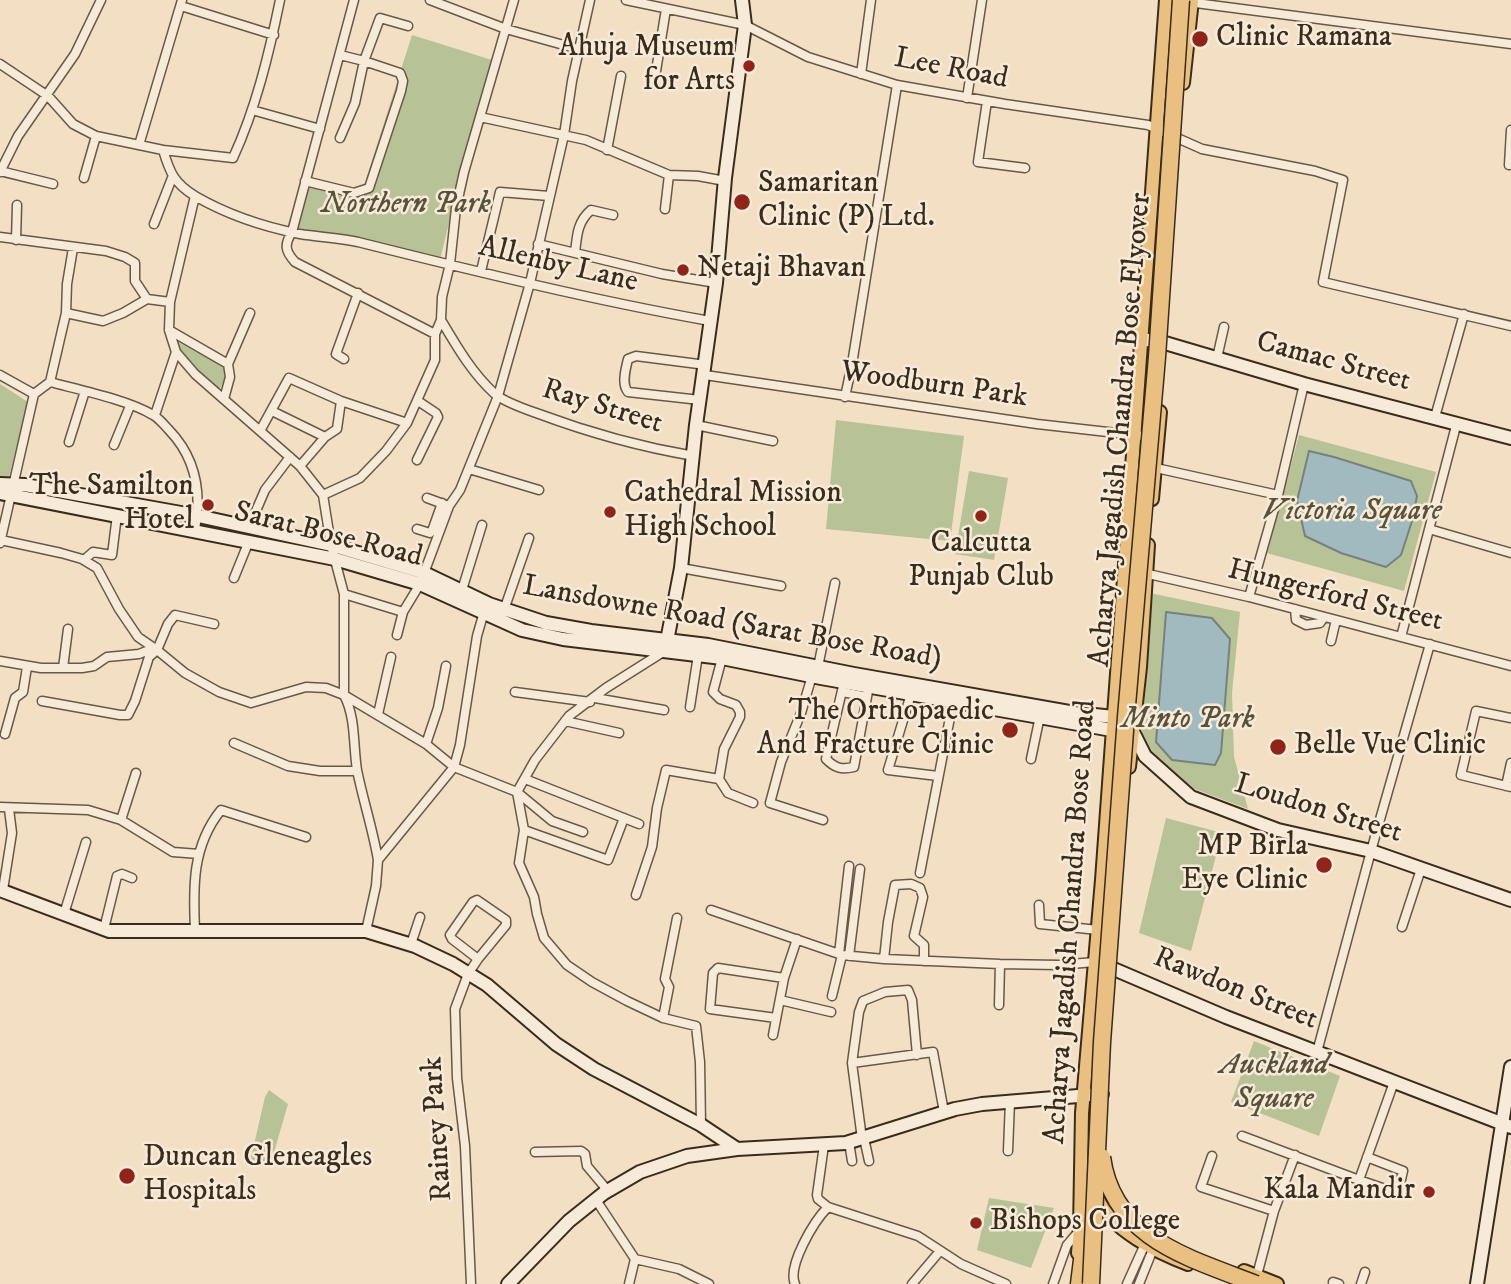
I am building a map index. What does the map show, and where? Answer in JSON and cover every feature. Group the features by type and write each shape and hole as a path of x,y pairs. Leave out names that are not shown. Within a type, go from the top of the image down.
{"highway":[{"name":"Acharya Jagadish Chandra Bose Flyover","path":"1078,1284 1158,226 1172,0"},
{"name":"Acharya Jagadish Chandra Bose Flyover","path":"1092,1284 1101,1074 1127,706 1189,1"},
{"path":"1101,1074 1102,1160 1112,1194 1125,1214 1160,1245 1256,1281"}],"main road":[{"path":"667,645 681,568 696,425 716,283 725,181 745,25 742,0"},
{"name":"Acharya Jagadish Chandra Bose Road","path":"1082,1236 1080,1185 1084,1094 1166,0"},
{"name":"Acharya Jagadish Chandra Bose Road","path":"1092,1284 1106,1225 1098,1199 1102,1094 1156,468 1189,1"},
{"name":"Camac Street","path":"1142,339 1511,438"},
{"name":"Sarat Bose Road","path":"6,489 117,515 421,578 522,630 563,639 667,645 698,654 815,671 844,687 868,692 911,694 1040,716 1112,723 1134,734"},
{"name":"Lansdowne Road (Sarat Bose Road)","path":"6,489 198,516 331,545 462,590 504,610 546,623 667,645 708,645 815,671 1075,713 1112,723 1135,719"},
{"name":"Loudon Street","path":"1134,734 1145,756 1191,797 1278,830 1371,851 1511,900"},
{"path":"2,890 103,929 366,932 411,944 453,964 487,985 556,1044 594,1069 701,1125 737,1149"},
{"name":"Rawdon Street","path":"1095,962 1226,1017 1506,1125"},
{"path":"1477,1284 1506,1125 1511,1067"},
{"path":"508,1284 569,1222 608,1191 640,1172 687,1156 737,1149 849,1142 944,1112 982,1104 1102,1094"},
{"path":"1080,1185 1098,1184 1157,1236 1256,1281 1277,1284"},
{"path":"1080,1201 1098,1199 1103,1208 1106,1225 1149,1247 1240,1284"}],"street":[{"path":"53,184 0,171 18,136 75,54 101,0"},
{"path":"0,64 48,96 73,124 96,136 163,150 233,158 252,110 274,35 280,0"},
{"path":"354,0 292,232 285,242 286,252 295,261 435,334"},
{"path":"430,0 455,4 506,29 578,49"},
{"path":"323,495 360,478 386,451 407,423 435,360 435,334 442,320 442,297 450,264 461,184 514,0"},
{"path":"397,635 403,612 421,578 446,504 460,490 498,396 530,283 565,135 578,49 590,0"},
{"name":"Lee Road","path":"625,0 655,3 666,9 745,25 808,57 897,85 1148,125 1202,149 1315,171 1343,180 1323,282 1464,314"},
{"path":"862,74 871,0"},
{"path":"967,97 982,0"},
{"path":"1166,0 1511,44"},
{"path":"139,145 182,3 274,35"},
{"path":"656,71 666,9"},
{"path":"340,138 355,103 363,61 380,18 408,26"},
{"path":"305,181 354,193 365,191 372,183 403,81 400,72 340,55"},
{"path":"607,150 621,76"},
{"path":"845,397 897,85"},
{"path":"987,101 978,162 1025,168"},
{"path":"252,110 320,128"},
{"path":"480,117 586,140 669,175 725,181"},
{"path":"1509,165 1511,130"},
{"path":"84,178 96,136"},
{"path":"154,224 172,178 163,150"},
{"path":"665,209 669,175"},
{"name":"Allenby Lane","path":"172,178 195,196 261,224 355,242 628,307 710,321"},
{"path":"481,271 500,192 549,196"},
{"path":"195,196 170,302 169,330 176,352 195,374 300,466 323,495 331,545 344,594 344,695 352,715 357,771 372,825 378,860 376,886 366,932"},
{"path":"16,240 17,205"},
{"path":"575,253 577,234 583,217 592,211 613,215"},
{"path":"0,237 106,251 125,257 135,263 135,281 147,299"},
{"path":"538,244 662,274 716,283"},
{"path":"73,248 67,284 66,313 50,382 34,394 6,489 1,542 61,553 84,560 97,568 138,637 185,673 219,692 251,702 306,687 326,688 378,713 426,744 454,767 517,792 552,821 583,832"},
{"path":"344,359 336,354 358,293"},
{"path":"66,313 103,321 147,299 170,302"},
{"path":"224,399 230,377 228,364 250,313"},
{"path":"1435,417 1464,314 1511,326"},
{"path":"442,320 474,372 498,396"},
{"path":"1217,358 1224,327"},
{"path":"169,330 228,364"},
{"path":"155,415 176,352"},
{"name":"Woodburn Park","path":"700,400 628,392 624,384 628,359 636,356 845,397 1158,437"},
{"path":"0,375 34,394"},
{"path":"260,430 289,378 341,401 407,423"},
{"path":"50,382 155,415 190,457 198,516 195,530"},
{"path":"1249,597 1278,495 1304,384"},
{"path":"69,442 85,391"},
{"name":"Ray Street","path":"498,396 530,411 598,435 694,457"},
{"path":"300,466 325,437 337,429 341,401"},
{"path":"417,460 438,417 418,401"},
{"path":"114,445 130,406"},
{"path":"272,411 325,437"},
{"path":"1401,637 1457,422"},
{"path":"696,425 773,441"},
{"path":"249,527 265,490 289,457"},
{"path":"1156,468 1278,495"},
{"path":"469,469 539,490"},
{"path":"426,498 446,504"},
{"path":"84,560 93,552 112,555 117,515"},
{"path":"462,590 482,525"},
{"path":"1429,528 1511,552"},
{"path":"417,529 435,532"},
{"path":"504,610 529,538"},
{"path":"234,578 249,541"},
{"path":"681,568 781,586"},
{"name":"Hungerford Street","path":"1124,570 1249,597 1511,666"},
{"path":"823,820 770,803 781,762 815,671 835,583"},
{"path":"344,594 403,612"},
{"path":"378,860 454,767 460,745 477,636 484,612"},
{"path":"42,701 128,715 149,657 175,615 214,624"},
{"path":"1331,641 1336,620"},
{"path":"63,668 68,629"},
{"path":"1317,1052 1430,644"},
{"path":"667,645 565,721 535,760 517,792 524,830 519,863 534,897 544,938 567,965 592,982 663,1018 696,1026 700,1062 701,1125"},
{"path":"0,661 27,667 94,666 107,657 139,654 156,649"},
{"path":"690,707 698,654"},
{"path":"378,713 391,657"},
{"path":"722,657 713,692 720,699 736,705 740,717 723,749 719,779 727,793 753,803"},
{"path":"426,744 438,708 446,666"},
{"path":"5,734 15,698 23,692 27,667"},
{"path":"844,687 826,759 834,767 843,769 853,767 868,692"},
{"path":"515,692 664,710"},
{"path":"911,694 888,770 938,776"},
{"path":"920,873 953,702"},
{"path":"1511,718 1476,711 1461,775 1508,787 1511,763"},
{"path":"1031,759 1040,716"},
{"path":"565,721 619,733"},
{"path":"234,743 288,766 320,771 357,771"},
{"path":"636,895 652,847 666,770 719,779"},
{"path":"121,820 136,773"},
{"path":"525,779 639,824"},
{"path":"2,890 12,833 5,808 89,810 121,820 173,852 199,854"},
{"path":"195,930 193,887 199,854 213,820 221,810 306,836"},
{"path":"524,830 608,860 624,818"},
{"path":"64,914 86,842"},
{"path":"843,955 849,866"},
{"path":"832,996 860,869"},
{"path":"1402,927 1421,869"},
{"path":"103,929 117,876 120,874 132,878"},
{"path":"884,959 895,885 911,884 920,888 923,897 914,936 924,945 924,961"},
{"name":"Rainey Park","path":"471,1284 456,1003 468,974 506,925 506,920 477,900 450,935 478,959"},
{"path":"1039,905 1040,924 1098,930"},
{"path":"711,910 843,955 1000,964 1059,965 1095,962"},
{"path":"411,944 420,918"},
{"path":"663,1018 669,987 665,979 677,918"},
{"path":"773,1035 784,978 796,939"},
{"path":"999,1005 1000,964"},
{"path":"776,1018 710,1009 713,973 718,968 784,978"},
{"path":"869,1161 852,1063 859,1012 863,1002 877,994 905,989 911,994 917,1055"},
{"path":"780,1000 831,1012"},
{"path":"852,1063 933,1052 944,1112"},
{"path":"1359,1180 1394,1082"},
{"path":"1008,1151 1010,1101"},
{"path":"1242,1136 1359,1180 1396,1190 1403,1171 1367,1157"},
{"path":"849,1142 852,1161"},
{"path":"824,1145 817,1195 828,1207 918,1237 961,1264 1006,1284"},
{"path":"535,1152 584,1152 587,1166 608,1191"},
{"path":"1256,1281 1274,1212 1295,1155"},
{"path":"1212,1156 1201,1187 1274,1212"},
{"path":"596,1200 635,1259 679,1269 709,1284"},
{"path":"795,1284 792,1276 794,1265 819,1216 828,1207"},
{"path":"1052,1284 1067,1245 1106,1225"},
{"path":"1127,1284 1149,1247"},
{"path":"1139,1284 1149,1247"},
{"path":"912,1284 940,1251"},
{"path":"629,1284 635,1259"},
{"path":"1361,1284 1365,1272"}],"green space":[{"name":"Northern Park","path":"412,35 492,60 440,260 295,230 306,183 361,195"},
{"path":"172,339 223,366 226,378 214,398 186,372"},
{"path":"0,384 28,402 5,492 0,491"},
{"path":"836,420 964,436 950,541 826,529"},
{"name":"Victoria Square","path":"1299,435 1436,472 1404,591 1267,553"},
{"name":"Calcutta Punjab Club","path":"969,471 1008,478 994,560 955,554"},
{"name":"Minto Park","path":"1150,593 1240,612 1232,693 1234,757 1248,809 1192,788 1141,747"},
{"path":"1166,818 1222,833 1191,951 1139,933"},
{"name":"Auckland Square","path":"1254,1041 1340,1076 1319,1136 1231,1102"},
{"path":"269,1090 288,1104 270,1166 250,1162"},
{"path":"989,1198 1054,1208 1031,1268 977,1250"}],"water":[{"path":"1309,451 1411,481 1417,496 1412,521 1401,555 1386,567 1341,553 1305,536 1297,501"},
{"path":"1166,612 1212,618 1230,639 1221,753 1215,765 1172,760 1156,742"}],"place":[{"name":"Clinic Ramana","path":"1200,39"},
{"name":"Ahuja Museum for Arts","path":"749,66"},
{"name":"Samaritan Clinic (P) Ltd.","path":"742,202"},
{"name":"Netaji Bhavan","path":"683,270"},
{"name":"The Samilton Hotel","path":"208,505"},
{"name":"Cathedral Mission High School","path":"610,512"},
{"name":"Calcutta Punjab Club","path":"981,516"},
{"name":"The Orthopaedic And Fracture Clinic","path":"1010,730"},
{"name":"Belle Vue Clinic","path":"1278,747"},
{"name":"MP Birla Eye Clinic","path":"1324,865"},
{"name":"Duncan Gleneagles Hospitals","path":"127,1176"},
{"name":"Kala Mandir","path":"1429,1192"},
{"name":"Bishops College","path":"976,1223"}]}
